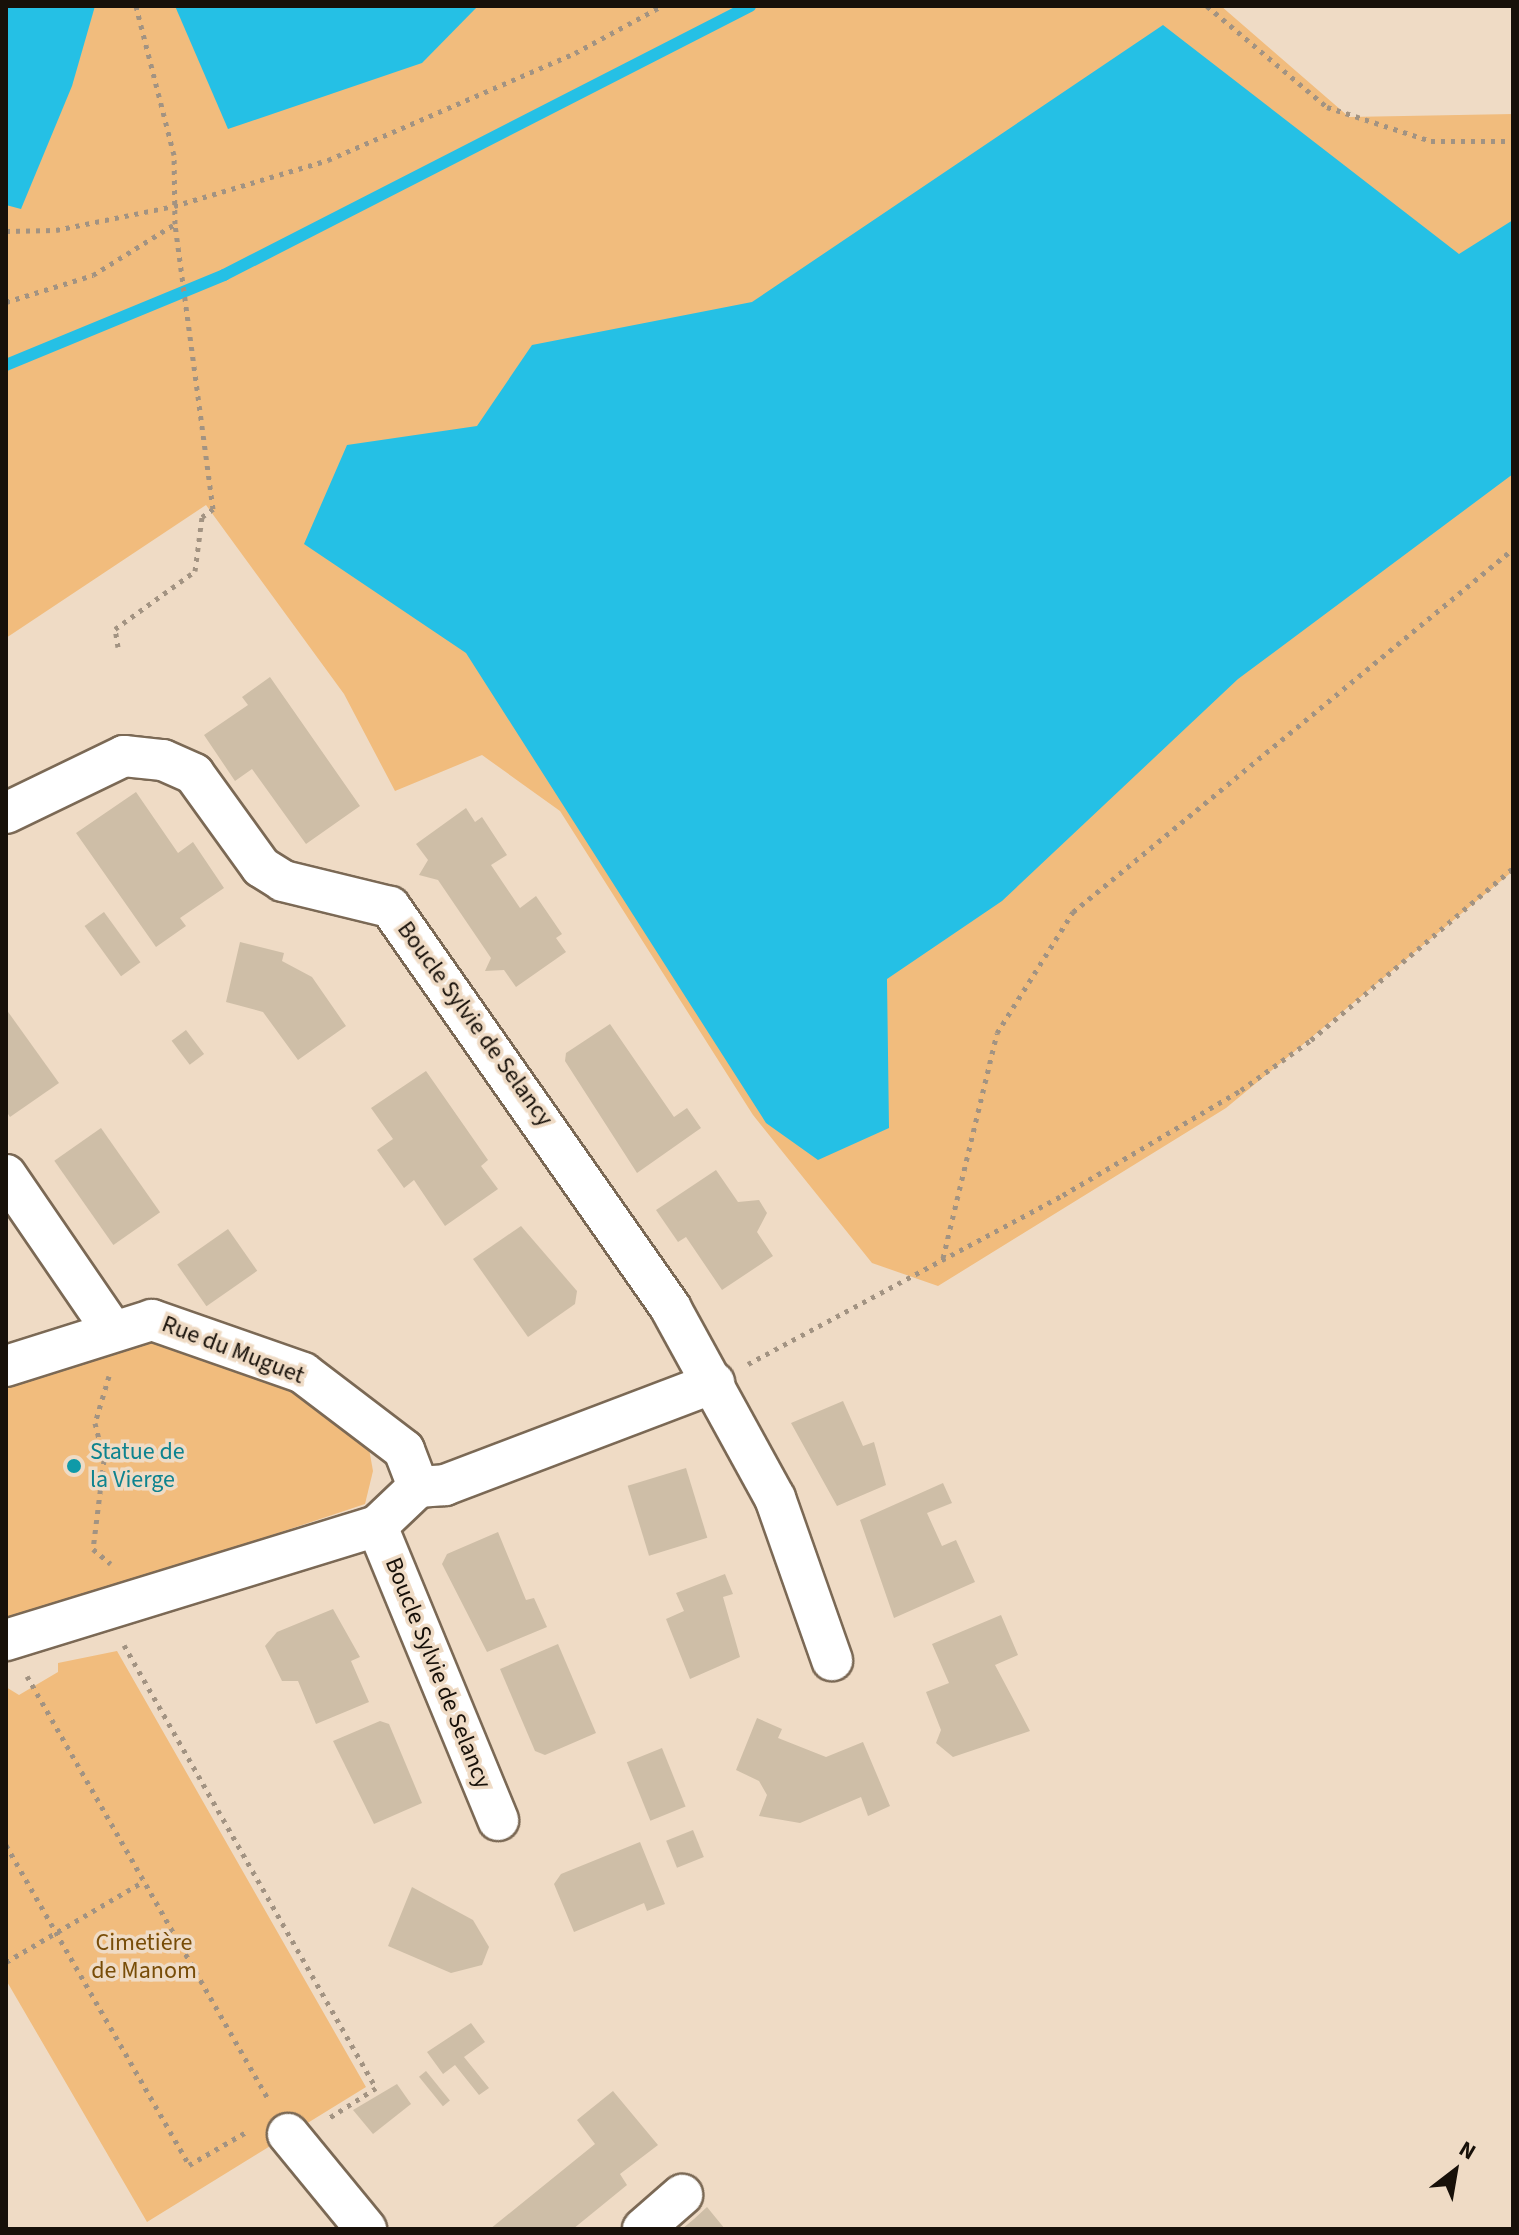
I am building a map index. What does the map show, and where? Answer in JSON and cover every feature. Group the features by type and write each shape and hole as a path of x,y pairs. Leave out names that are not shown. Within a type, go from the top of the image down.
{"street":[{"name":"Boucle Sylvie de Selancy","path":"17,808 124,756 163,760 194,774 261,867 283,881 390,907 569,1155 714,1383 775,1498 832,1660"},
{"path":"6,1175 113,1331"},
{"name":"Rue du Muguet","path":"6,1366 152,1320 303,1373 404,1450 418,1487"},
{"path":"418,1487 445,1485 714,1383"},
{"name":"Boucle Sylvie de Selancy","path":"6,1640 377,1526 418,1487"},
{"name":"Boucle Sylvie de Selancy","path":"377,1526 498,1820"},
{"path":"286,2129 366,2229"},
{"path":"643,2229 682,2195"}],"path":[{"path":"118,647 115,629 195,571 202,517 213,509 179,280 174,155 136,6"},
{"path":"6,231 56,230 174,206 328,160 575,53 662,6"},
{"path":"1207,6 1327,107 1431,141 1513,141"},
{"path":"6,302 93,275 175,224"},
{"path":"943,1258 997,1033 1073,912 1513,549"},
{"path":"714,1383 1241,1090 1311,1040 1513,868"},
{"path":"6,1845 189,2165 286,2129 376,2088 104,1612 111,1563 93,1549 104,1460 95,1423 119,1340 113,1331"},
{"path":"6,1640 286,2129"},
{"path":"6,1962 144,1881"}],"green space":[{"path":"6,6 1221,6 1349,117 1513,114 1513,871 1226,1108 938,1286 872,1263 753,1115 560,811 482,755 395,791 344,694 206,505 6,638"},
{"path":"152,1334 296,1386 368,1443 373,1471 365,1504 6,1624 6,1384"},
{"name":"Cimetière de Manom","path":"117,1651 366,2087 147,2222 6,1980 6,1687 19,1695 58,1672 58,1663"}],"water":[{"path":"6,6 95,6 72,86 21,209 6,205"},
{"path":"175,6 478,6 422,63 228,129"},
{"path":"1163,25 1459,254 1513,220 1513,474 1238,679 1002,901 887,979 889,1128 818,1160 766,1123 466,653 304,544 347,445 477,426 532,345 752,302"}],"building":[{"path":"270,677 360,806 306,844 252,769 235,781 204,735 248,705 242,697"},
{"path":"136,792 178,853 193,842 224,888 180,918 186,926 156,947 76,833"},
{"path":"466,808 475,822 482,817 507,855 491,865 520,908 536,896 562,934 556,938 566,952 516,987 504,970 485,971 491,958 438,880 419,875 428,860 416,844"},
{"path":"104,912 140,962 121,976 85,926"},
{"path":"240,942 284,953 282,961 312,977 346,1026 298,1060 263,1012 226,1002"},
{"path":"6,1009 59,1083 10,1117 6,1111"},
{"path":"610,1024 674,1117 687,1108 701,1128 637,1173 565,1061 566,1053"},
{"path":"186,1030 204,1054 190,1065 172,1041"},
{"path":"426,1071 488,1160 481,1166 498,1189 445,1226 414,1180 404,1188 377,1150 393,1139 371,1108"},
{"path":"101,1128 160,1212 113,1245 54,1161"},
{"path":"716,1170 738,1202 759,1200 767,1213 757,1232 773,1256 722,1290 686,1237 678,1242 656,1210"},
{"path":"521,1226 577,1291 575,1304 528,1337 473,1259"},
{"path":"228,1229 257,1271 206,1306 177,1265"},
{"path":"843,1401 863,1446 874,1442 886,1485 837,1506 791,1423"},
{"path":"686,1468 707,1538 649,1556 628,1486"},
{"path":"943,1483 952,1503 927,1513 942,1546 956,1540 975,1582 894,1618 860,1520"},
{"path":"498,1532 526,1600 534,1598 547,1627 487,1652 442,1564 447,1554"},
{"path":"725,1574 733,1594 723,1597 740,1657 690,1679 666,1619 684,1611 676,1593"},
{"path":"333,1609 360,1657 351,1661 369,1702 316,1724 298,1681 282,1681 265,1646 277,1632"},
{"path":"1001,1615 1018,1655 995,1665 1030,1731 953,1757 936,1743 941,1730 926,1692 949,1683 932,1644"},
{"path":"558,1644 596,1733 545,1755 535,1751 500,1669"},
{"path":"757,1718 782,1729 778,1738 826,1757 863,1742 890,1806 868,1816 861,1797 800,1823 759,1816 767,1795 759,1781 736,1770"},
{"path":"380,1721 389,1724 422,1803 374,1824 333,1741"},
{"path":"662,1748 686,1806 650,1821 627,1762"},
{"path":"693,1830 704,1857 677,1868 666,1841"},
{"path":"640,1842 665,1904 647,1911 644,1903 574,1932 554,1884 561,1874"},
{"path":"412,1887 473,1920 489,1947 482,1965 451,1973 388,1946"},
{"path":"471,2023 485,2042 464,2057 489,2088 479,2095 455,2065 443,2074 427,2052"},
{"path":"426,2071 450,2101 443,2106 419,2077"},
{"path":"397,2084 411,2104 373,2134 353,2110"},
{"path":"613,2091 658,2145 620,2174 627,2185 573,2229 490,2229 595,2144 577,2120"},
{"path":"707,2207 725,2229 682,2229 694,2219"}],"waterway":[{"path":"6,365 224,275 750,6"}],"place":[{"name":"Statue de la Vierge","path":"74,1466"}]}
